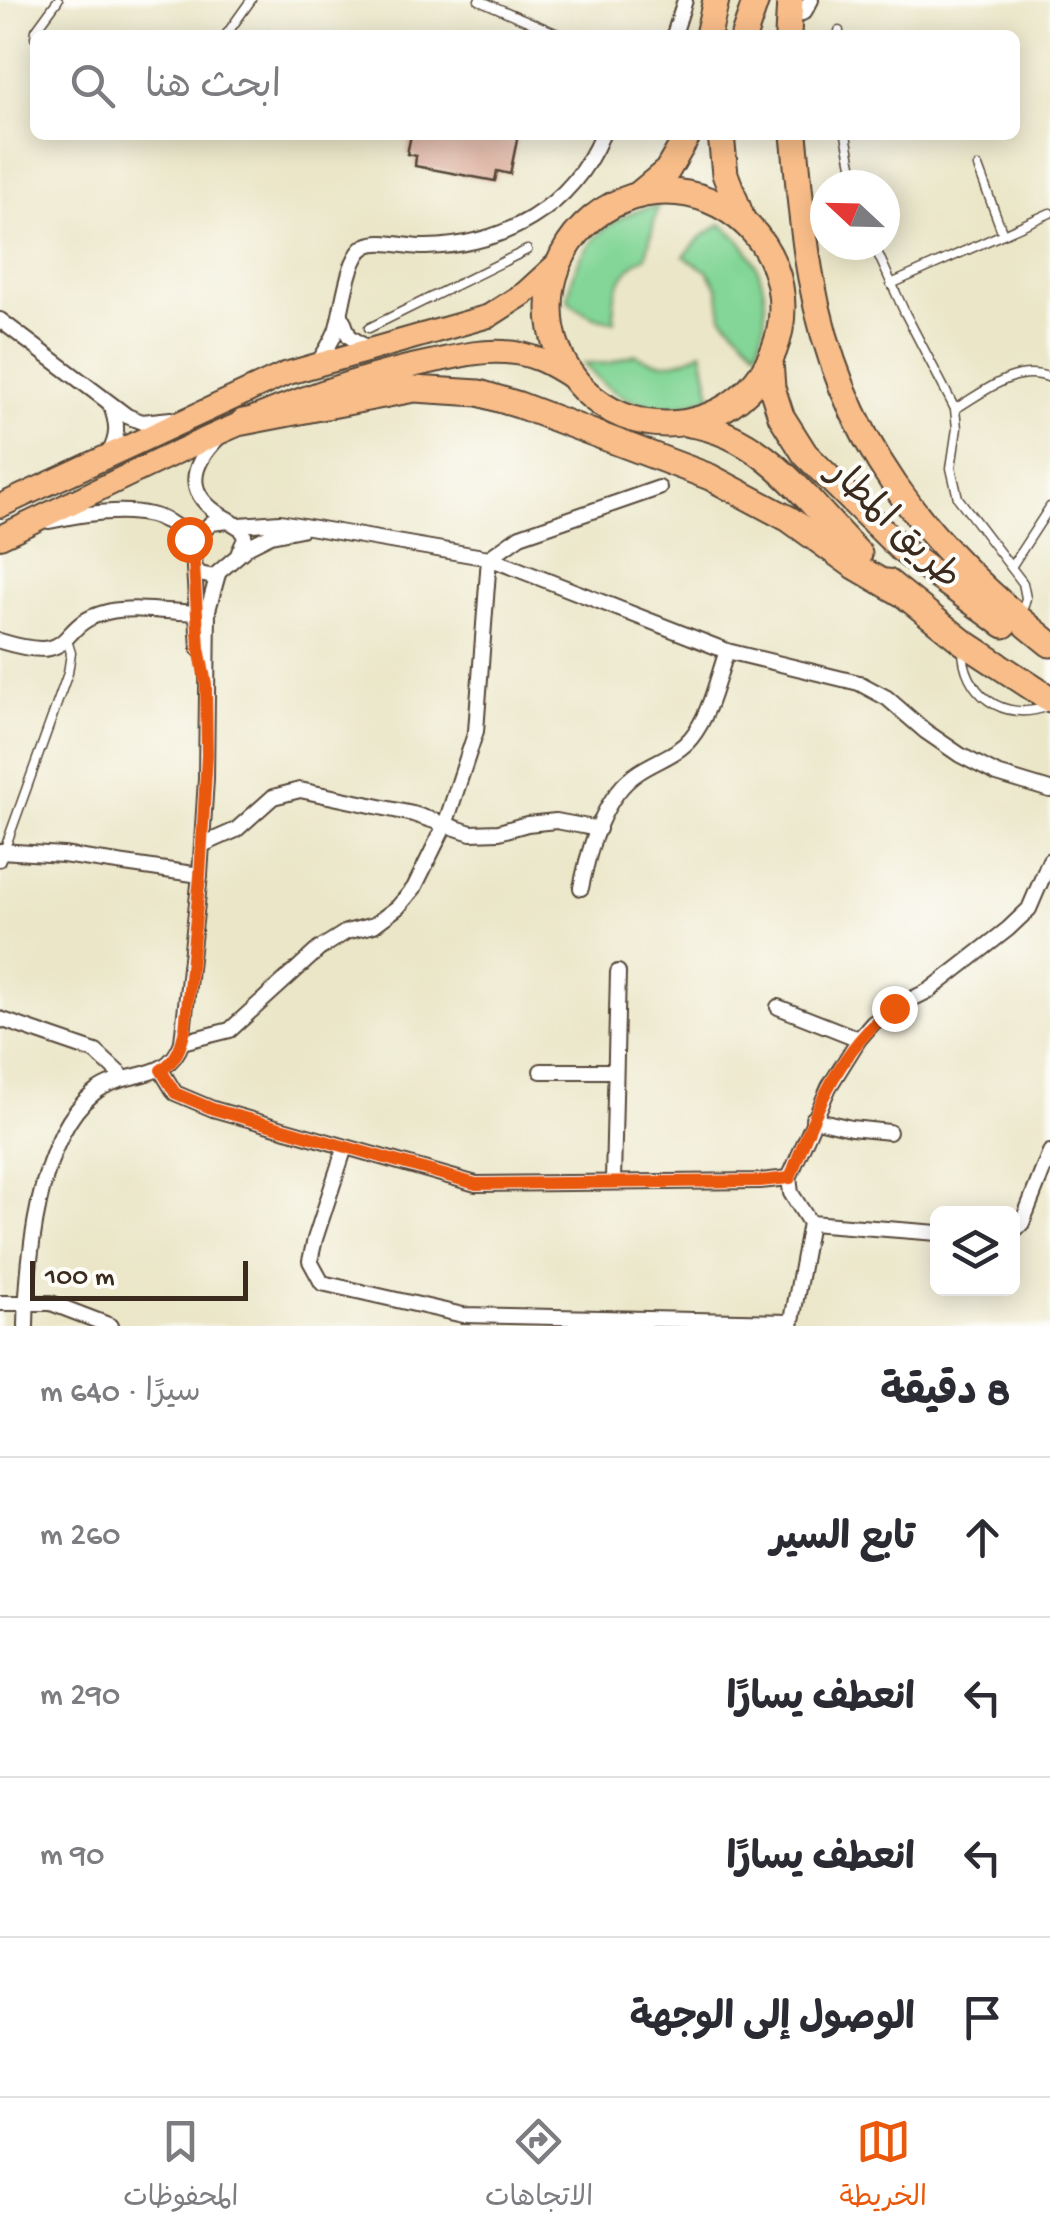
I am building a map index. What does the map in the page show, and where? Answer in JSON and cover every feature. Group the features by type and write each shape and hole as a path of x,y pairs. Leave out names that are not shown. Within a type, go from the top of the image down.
{"highway":[{"path":"709,30 716,0"},
{"path":"746,30 756,0"},
{"path":"637,195 665,191 693,194 719,204 742,219 763,242 780,286 782,317 770,360 754,384 732,404 706,417 678,424 648,423 620,415 595,400 574,379 559,352 551,322 552,291 560,261 576,235 597,214 637,195 667,172 685,140"},
{"path":"722,140 728,186 742,219"},
{"path":"795,140 813,290 852,411 888,476 932,536 974,580 1050,644"},
{"name":"طريق المطار","path":"770,360 775,401 787,429 838,488 930,572 1050,652"},
{"path":"234,427 414,389 479,393 519,404 710,477 789,519 868,575 901,593"},
{"name":"طريق المطار","path":"678,424 719,431 767,457 901,593 1050,702"}],"main road":[{"path":"0,506 259,384 317,364 369,339 404,341 477,321 502,310 533,288 560,261"},
{"path":"0,537 234,427 363,379 478,352 508,352 536,357 574,379"}],"street":[{"path":"676,30 686,0"},
{"path":"789,18 804,12 811,0"},
{"path":"317,364 332,341 354,260 366,246 444,246 485,239 523,224 568,191 600,140"},
{"path":"341,314 349,336 369,339"},
{"path":"0,320 110,404 142,422 188,418"},
{"path":"108,456 117,427 110,404"},
{"path":"26,1326 32,1224 62,1134 86,1100 123,1077 161,1070 171,1064 182,1042 202,845 208,743 208,610 218,574 246,539 236,524 206,505 196,484 199,460 234,427"},
{"path":"182,1042 230,1030 320,949 346,932 374,925 398,907 414,888 445,826 476,731 490,558 520,536 659,488"},
{"path":"24,526 100,512 142,515 178,527 193,548 196,613 206,684"},
{"path":"193,548 206,526 217,521 280,522 490,558 726,652 859,684 887,698 924,732 960,756 997,774 1050,790"},
{"path":"239,552 271,536 306,529"},
{"path":"194,567 204,576 218,574"},
{"path":"0,642 36,651 53,649 88,620 106,612 196,613"},
{"path":"581,888 599,829 626,782 673,754 691,738 704,718 726,652"},
{"path":"202,845 236,830 272,797 300,790 485,834 556,821 599,829"},
{"path":"1,855 63,855 200,876"},
{"path":"345,1146 310,1261 322,1283 463,1316 791,1324 810,1223 791,1193 790,1178 813,1119 859,1039 873,1023 970,961 1029,909 1050,860"},
{"path":"612,1180 618,972"},
{"path":"778,1007 859,1039"},
{"path":"0,1019 96,1052 123,1077"},
{"path":"161,1070 175,1093 213,1109 476,1184 790,1178"},
{"path":"541,1071 615,1072"},
{"path":"813,1119 889,1132"},
{"path":"1020,1225 1050,1152"},
{"path":"810,1223 930,1231"},
{"path":"0,1302 52,1302 111,1326"}],"lane":[{"path":"36,30 58,0"},
{"path":"230,30 252,0"},
{"path":"479,0 548,30"},
{"path":"847,140 853,170"},
{"path":"978,167 1003,234"},
{"path":"891,284 1050,213"},
{"path":"369,339 394,316 527,250"},
{"path":"881,260 955,409 957,428 951,468 954,488 963,507 1026,590 1019,620"},
{"path":"394,316 404,341"},
{"path":"955,409 1020,373 1050,378"},
{"path":"1010,567 1050,508"},
{"path":"1,855 68,673 71,653 67,640"}],"green space":[{"path":"658,206 646,256 619,283 614,301 615,321 590,315 568,300 577,265 596,237 623,217"},
{"path":"721,224 747,250 762,280 765,314 757,350 722,316 718,288 708,272 684,256 700,238"},
{"path":"702,351 711,396 676,406 626,398 584,364 610,363 635,354 669,363"}],"building":[{"path":"410,140 517,140 510,174 497,171 495,181 415,166 416,156 407,154"}],"route":[{"path":"189,539 206,684 207,755 185,1029 178,1053 161,1070 175,1093 213,1109 476,1184 790,1178 829,1087 859,1039 894,1008"}]}
